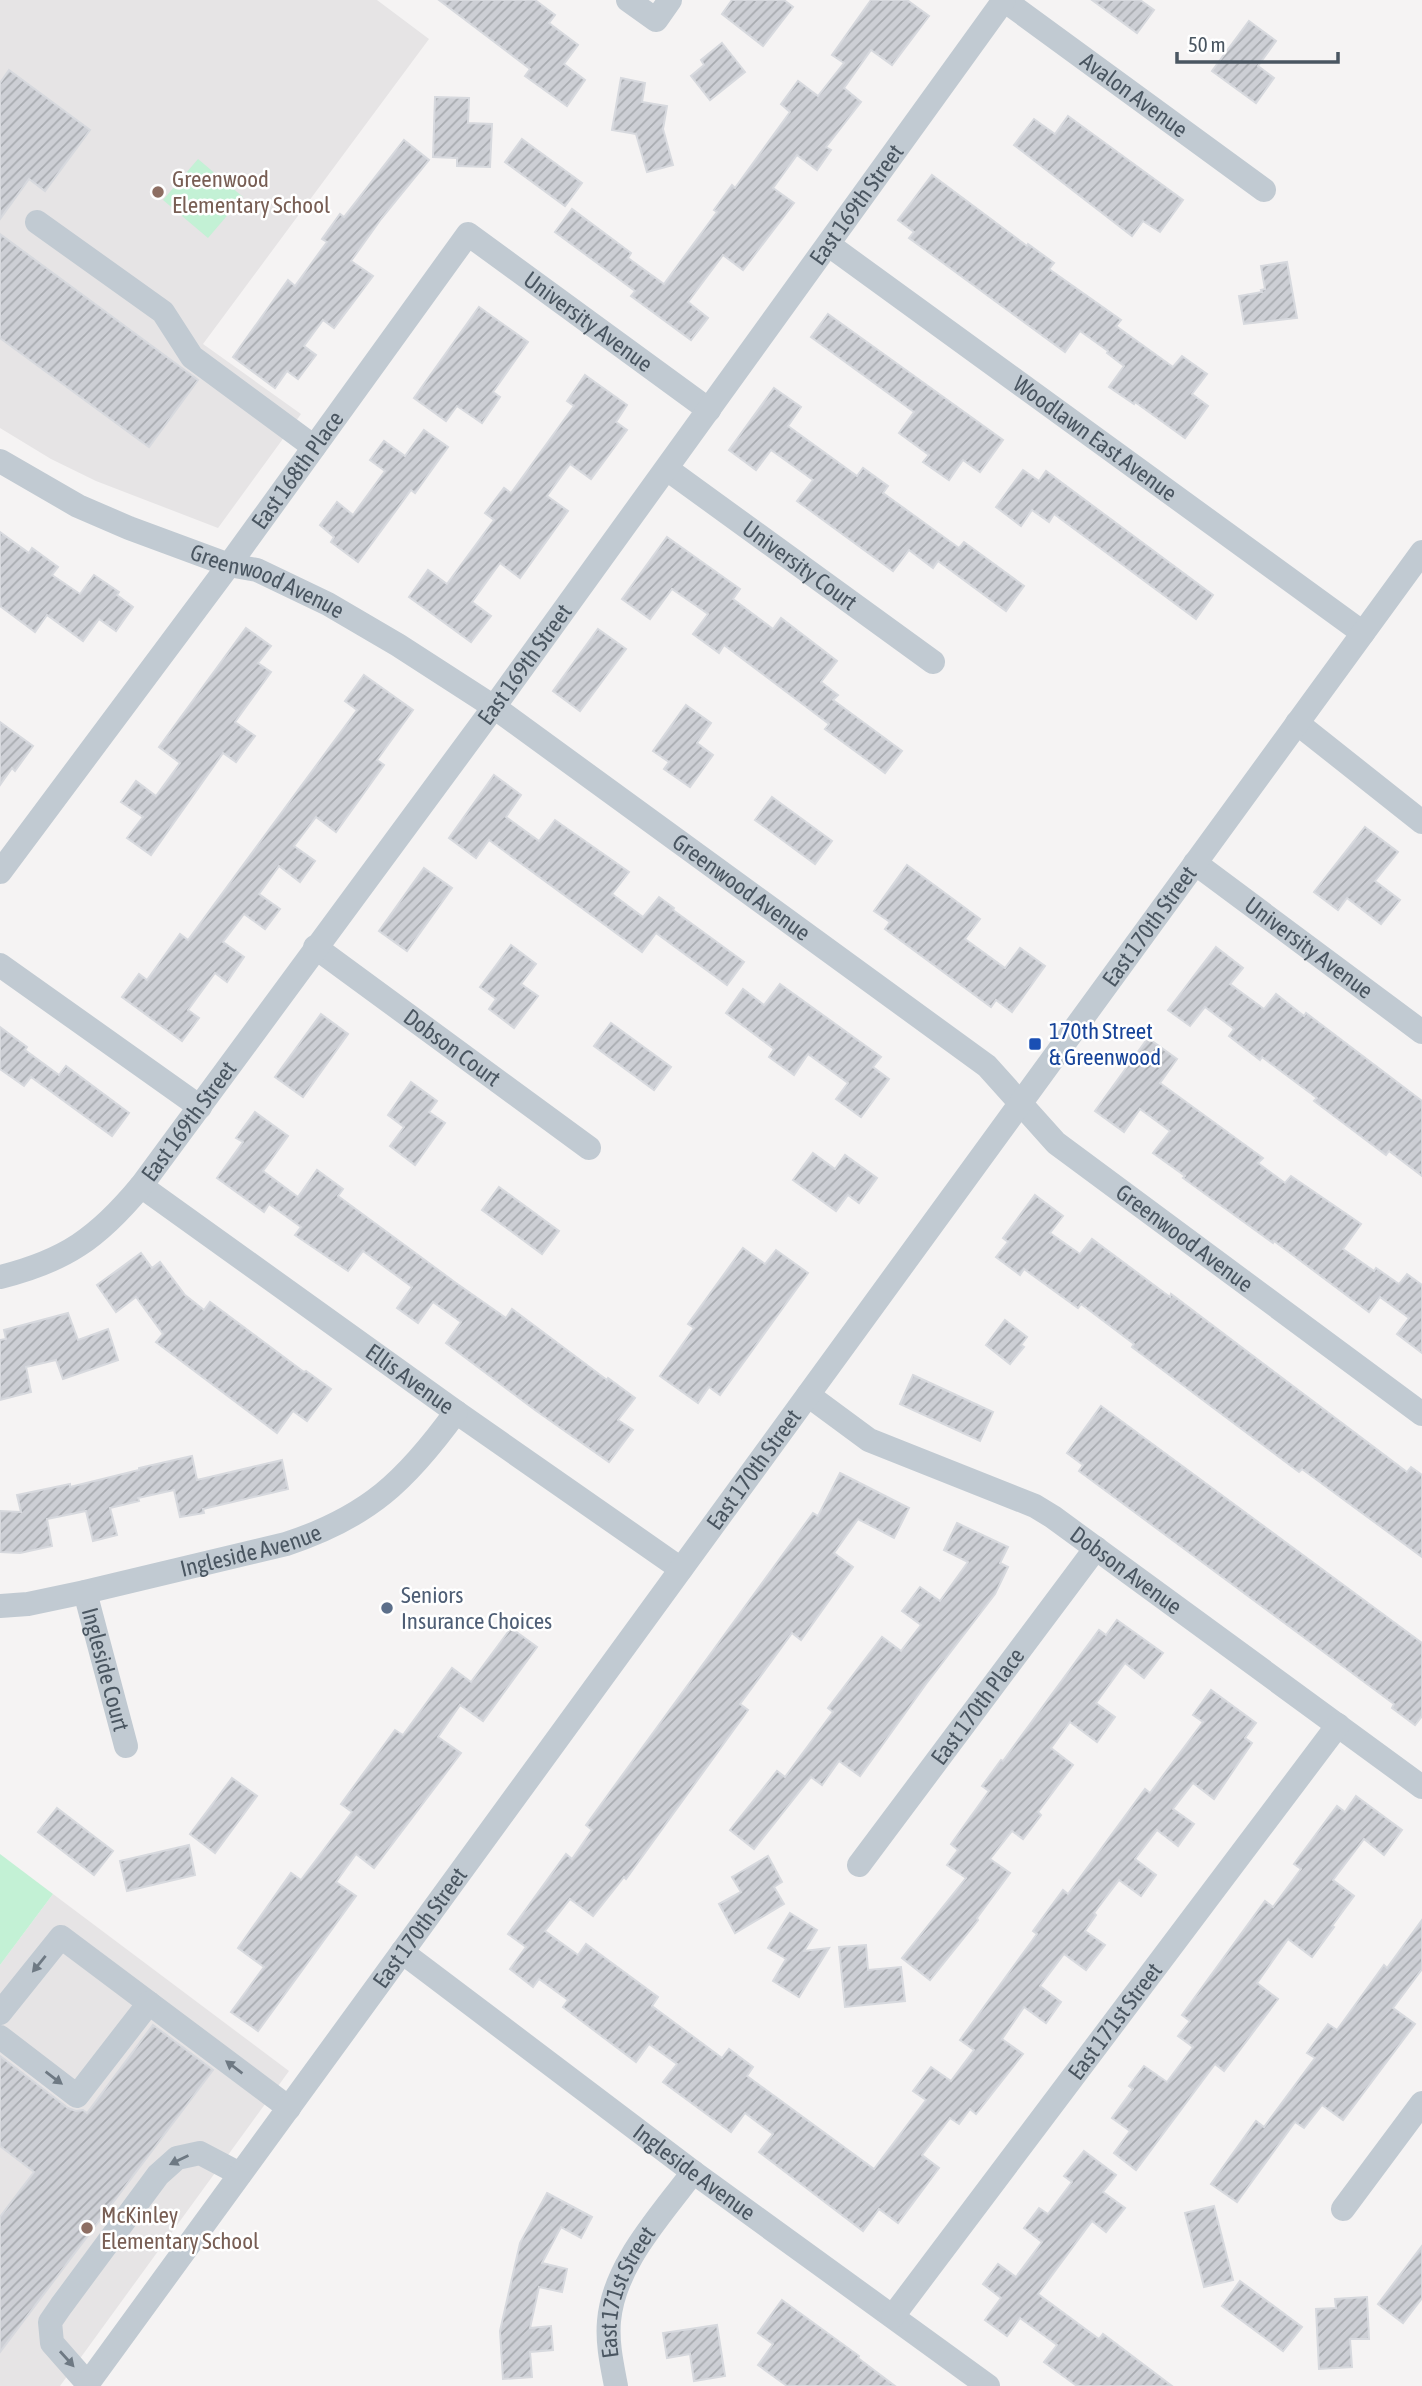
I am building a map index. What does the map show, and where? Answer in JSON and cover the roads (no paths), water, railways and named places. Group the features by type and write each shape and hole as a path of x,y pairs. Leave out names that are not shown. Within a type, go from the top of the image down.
{"street":[{"path":"628,0 663,10"},
{"name":"Avalon Avenue","path":"1004,0 1264,190"},
{"name":"East 169th Street","path":"0,1278 57,1258 92,1238 120,1212 141,1186 494,708 1004,0"},
{"path":"37,222 163,312 192,357 314,447"},
{"name":"East 168th Place","path":"0,872 229,565 468,234"},
{"name":"University Avenue","path":"468,234 709,410"},
{"name":"Woodlawn East Avenue","path":"829,245 1363,633"},
{"name":"Greenwood Avenue","path":"0,461 78,506 229,565 257,570 328,604 398,645 494,708 987,1066 1056,1143 1422,1414"},
{"name":"University Court","path":"667,469 933,662"},
{"name":"East 170th Street","path":"87,2385 1422,552"},
{"path":"1297,723 1422,822"},
{"name":"University Avenue","path":"1195,863 1422,1032"},
{"name":"Dobson Court","path":"315,947 589,1148"},
{"path":"0,965 200,1107"},
{"name":"Ellis Avenue","path":"141,1186 456,1412 681,1569"},
{"name":"Dobson Avenue","path":"808,1395 869,1440 1035,1506 1422,1787"},
{"name":"Ingleside Avenue","path":"0,1606 28,1604 85,1592 314,1535 354,1516 404,1477 456,1412"},
{"name":"East 170th Place","path":"859,1865 1096,1548"},
{"name":"Ingleside Court","path":"85,1592 126,1746"},
{"name":"East 171st Street","path":"893,2316 1338,1725"},
{"path":"0,2013 61,1937 289,2108"},
{"name":"Ingleside Avenue","path":"402,1952 693,2172 988,2386"},
{"path":"0,2037 77,2096 149,2003"},
{"path":"1343,2209 1422,2103"},
{"path":"87,2385 52,2343 50,2322 61,2306 158,2175 177,2158 200,2153 240,2174"},
{"name":"East 171st Street","path":"616,2386 609,2343 609,2321 617,2286 641,2243 693,2172"}],"place":[{"name":"Greenwood Elementary School","path":"158,192"},
{"name":"170th Street & Greenwood","path":"1035,1044"},
{"name":"Seniors Insurance Choices","path":"387,1608"},
{"name":"McKinley Elementary School","path":"87,2228"}]}
